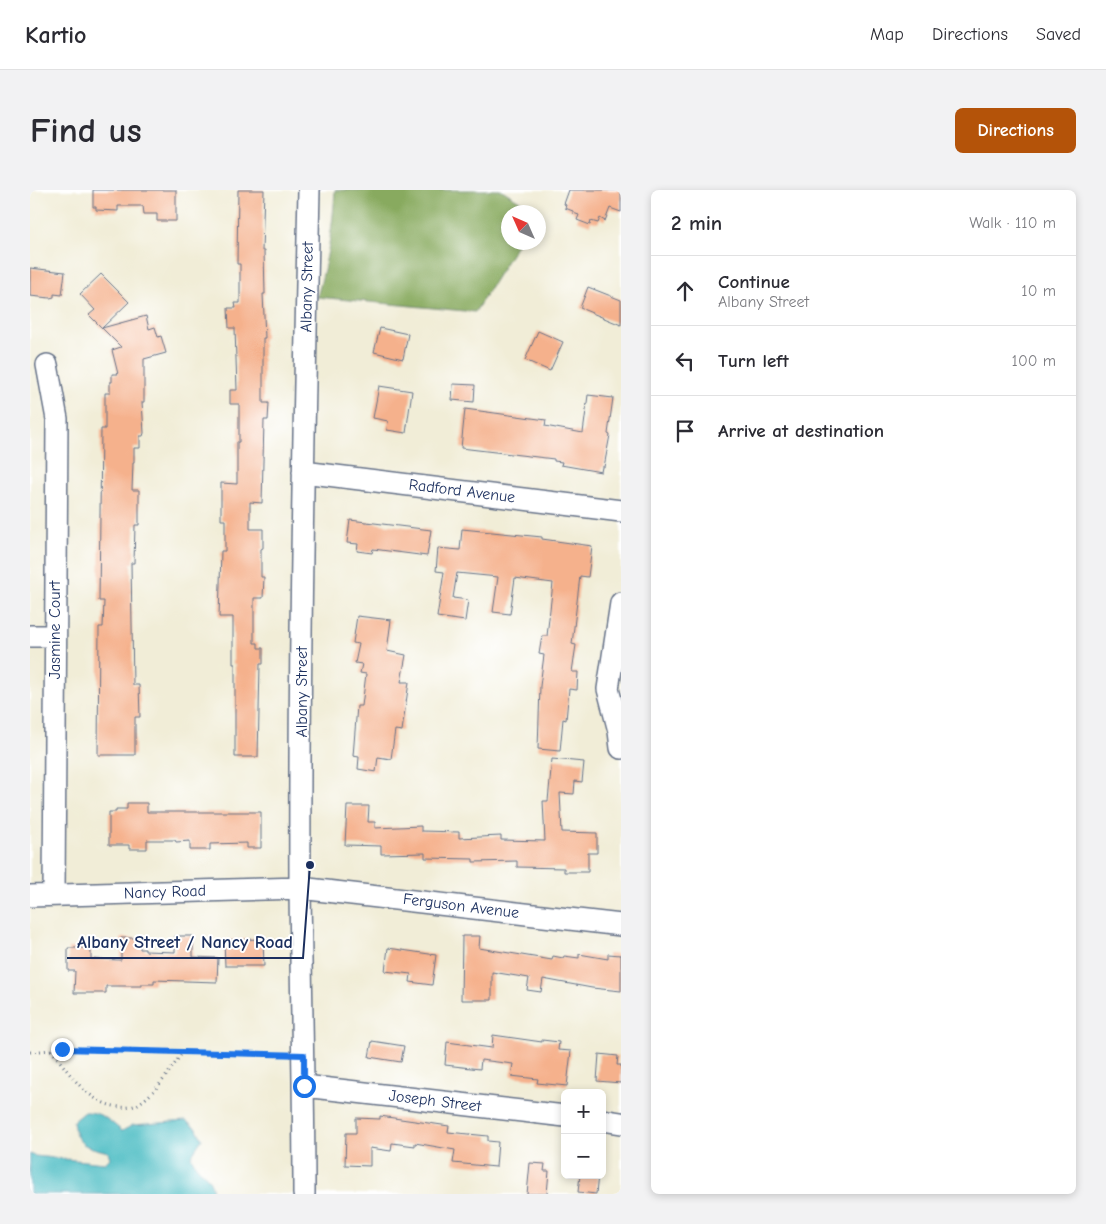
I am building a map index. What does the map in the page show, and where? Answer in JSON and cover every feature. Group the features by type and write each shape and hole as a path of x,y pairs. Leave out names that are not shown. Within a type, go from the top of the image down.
{"street":[{"name":"Albany Street","path":"304,1194 304,1055 300,888 303,472 309,190"},
{"name":"Jasmine Court","path":"47,365 57,419 54,895"},
{"name":"Radford Avenue","path":"303,472 621,511"},
{"path":"620,736 608,689 621,603"},
{"path":"30,636 55,636"},
{"name":"Nancy Road","path":"30,896 300,888"},
{"name":"Ferguson Avenue","path":"300,888 621,925"},
{"name":"Joseph Street","path":"304,1086 561,1116"},
{"path":"606,1121 621,1123"}],"path":[{"path":"30,1052 62,1049 304,1055"},
{"path":"51,1050 82,1089 95,1100 110,1106 125,1108 136,1105 146,1098 160,1084 183,1052"}],"green space":[{"path":"335,190 502,190 526,205 501,205 501,250 514,250 475,312 317,297 324,271 333,217"}],"water":[{"path":"84,1112 100,1115 122,1131 133,1125 186,1121 197,1129 202,1139 191,1156 197,1167 210,1182 213,1194 30,1194 30,1154 105,1163 110,1158 108,1152 83,1144 77,1136 73,1121"}],"building":[{"path":"93,190 176,190 176,221 157,221 157,214 144,214 143,206 118,206 118,211 96,210 96,207 93,207"},
{"path":"238,190 264,190 262,251 264,251 265,294 263,294 265,338 263,338 263,403 269,403 268,420 264,420 262,503 250,502 250,529 263,529 261,577 264,577 263,598 254,598 254,643 258,643 258,648 263,648 263,664 260,664 258,757 235,757 233,617 219,617 221,551 225,551 225,520 221,520 221,483 237,484 237,442 239,442 239,404 230,404 230,390 237,390 235,328 229,328 228,308 236,308 235,303 240,303 240,264 237,264"},
{"path":"569,190 621,190 621,212 610,208 605,221 600,218 598,223 591,221 590,225 577,220 579,215 565,208 566,205 564,204"},
{"path":"30,268 65,272 62,295 54,294 54,297 50,298 30,296"},
{"path":"101,274 129,302 102,328 89,315 95,310 80,294"},
{"path":"588,287 621,300 621,325 580,308"},
{"path":"146,316 149,329 155,327 158,337 161,336 166,353 144,359 144,402 142,402 144,433 143,436 140,436 140,448 134,448 132,490 139,490 139,525 135,525 134,563 131,563 133,685 139,685 140,717 135,717 135,755 98,755 99,627 103,627 104,601 99,601 101,429 105,429 105,393 110,393 112,374 118,374 112,350 121,347 102,328"},
{"path":"380,328 408,334 403,359 374,352"},
{"path":"538,331 563,342 550,371 525,360"},
{"path":"453,384 475,385 474,402 452,400"},
{"path":"379,386 412,391 406,433 387,430 388,421 373,418"},
{"path":"588,395 613,398 608,434 610,435 604,467 602,467 601,472 561,465 562,462 554,461 554,459 461,448 465,409 546,420 545,426 583,433"},
{"path":"350,520 431,530 427,556 373,549 372,553 357,551 358,544 347,543"},
{"path":"462,529 542,537 542,539 592,546 588,577 580,576 572,644 576,645 572,672 578,672 577,690 569,689 566,720 563,719 560,751 538,749 540,686 544,655 539,654 542,636 547,636 553,583 515,578 510,614 493,612 498,577 457,573 453,598 468,600 465,621 437,617 444,572 436,571 438,548 460,550"},
{"path":"357,616 391,620 387,651 406,655 401,682 409,682 402,731 395,730 391,759 378,757 376,772 358,769 359,757 353,756 357,706 362,706 366,674 360,673 362,664 355,663 359,644 353,643"},
{"path":"552,759 584,762 582,782 575,781 574,794 560,793 562,832 597,833 597,853 588,853 588,872 564,872 564,868 517,867 517,861 473,862 473,859 425,858 425,853 381,854 381,846 345,845 347,806 369,806 368,822 375,822 375,828 421,826 421,831 459,832 459,838 501,836 501,840 545,841 543,801 548,801"},
{"path":"127,803 147,803 147,812 261,812 261,848 247,848 247,843 210,844 210,850 190,850 190,841 176,842 175,840 147,840 147,849 129,849 129,845 109,845 109,812 116,812 116,809 127,809"},
{"path":"175,936 193,936 193,957 218,958 217,982 154,980 154,984 142,984 142,986 106,986 106,993 74,993 75,971 68,971 68,948 91,948 91,959 121,960 121,938 140,938 140,949 145,949 145,951 175,952"},
{"path":"462,936 480,936 479,948 552,960 553,956 579,958 579,954 608,959 608,954 621,955 621,991 543,979 541,992 527,990 529,978 492,972 492,1000 461,1000"},
{"path":"263,939 264,966 225,966 224,940"},
{"path":"388,948 436,955 432,985 410,982 411,974 385,971"},
{"path":"493,1035 542,1042 542,1040 559,1042 558,1050 571,1051 567,1086 537,1083 538,1079 511,1076 513,1064 481,1060 480,1069 445,1065 447,1042 492,1048"},
{"path":"372,1041 404,1046 401,1062 369,1057"},
{"path":"599,1054 618,1056 617,1065 621,1065 621,1083 597,1081"},
{"path":"380,1116 449,1126 448,1132 488,1136 488,1141 498,1142 496,1167 453,1163 455,1150 415,1143 415,1146 392,1143 391,1151 370,1148 370,1166 345,1165 346,1133 356,1133 356,1118 380,1119"},
{"path":"530,1163 545,1164 544,1171 549,1171 547,1194 527,1194"},
{"path":"580,1179 598,1179 596,1194 578,1192"}],"place":[{"name":"Albany Street / Nancy Road","path":"310,865"}],"route":[{"path":"62,1049 304,1055 304,1086"}]}
